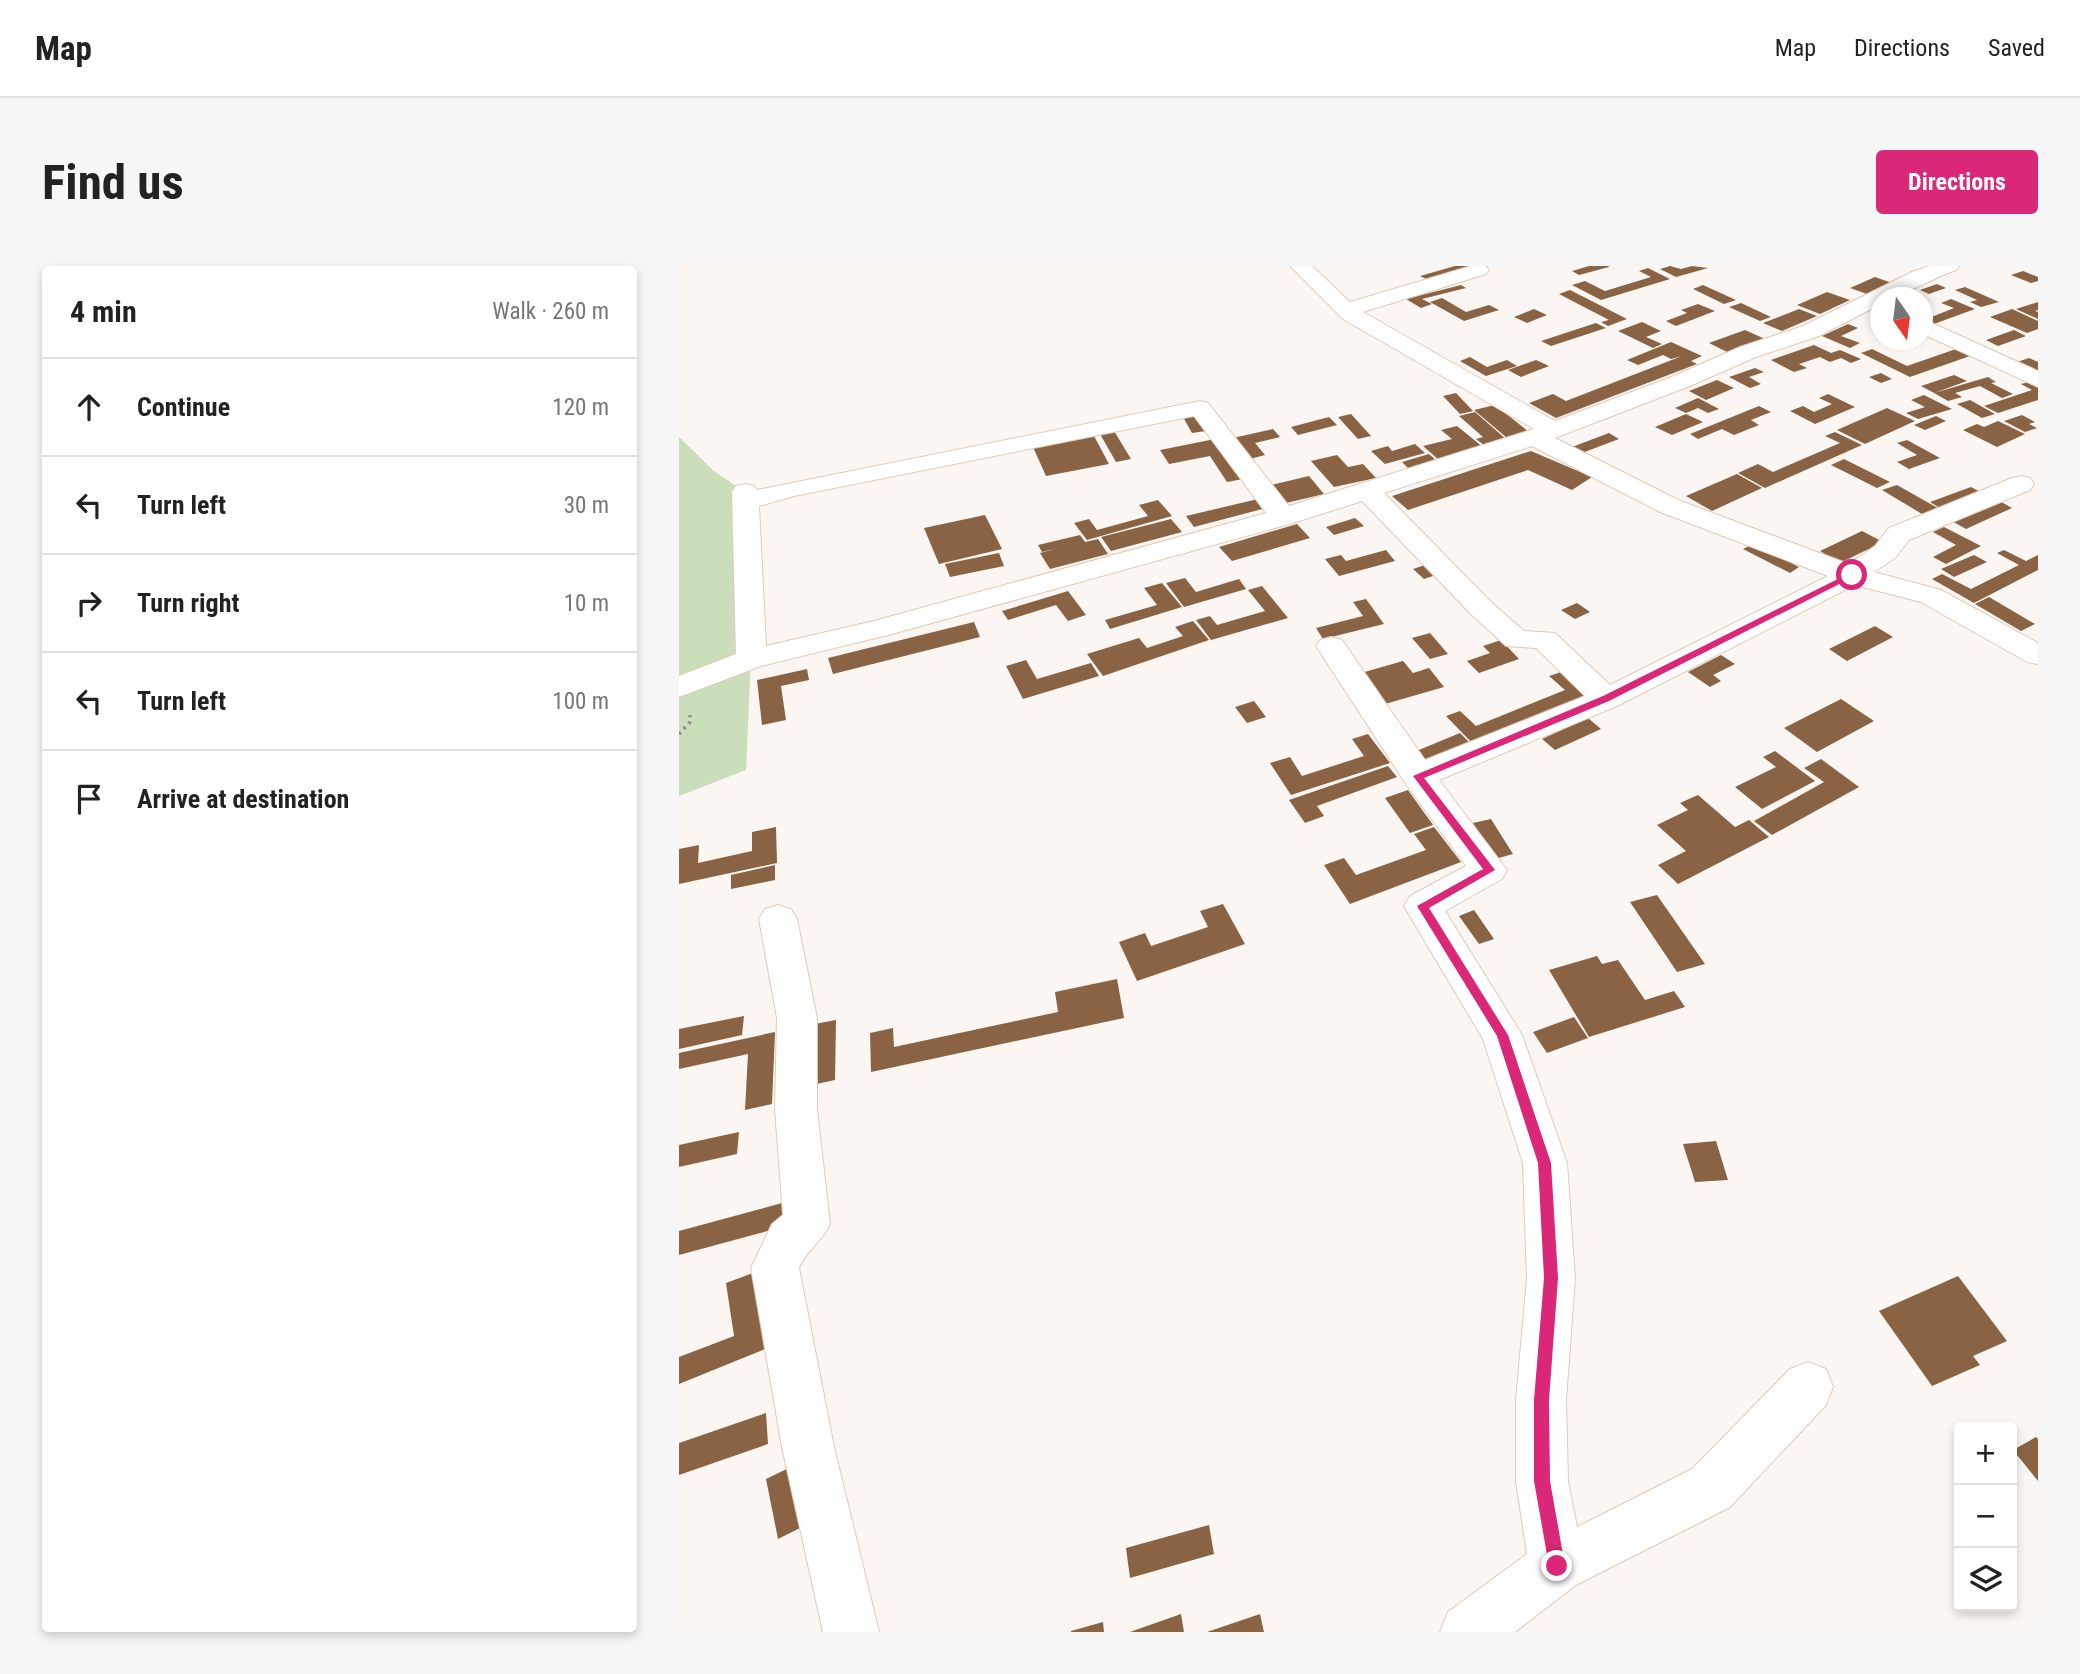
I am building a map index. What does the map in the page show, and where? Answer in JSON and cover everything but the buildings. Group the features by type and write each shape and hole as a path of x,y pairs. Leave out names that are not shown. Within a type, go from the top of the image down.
{"street":[{"path":"1300,266 1346,310 1543,433 1669,506 1852,575 1931,596 2038,655"},
{"path":"1902,287 1919,276 1948,266"},
{"path":"1346,310 1479,270"},
{"path":"679,687 751,659 881,628 1283,517 1543,433 1870,307"},
{"path":"1933,331 2038,380"},
{"path":"751,659 745,497 1200,408 1283,517"},
{"path":"1418,776 1606,698 1852,575 1885,552 1899,534 2021,485"},
{"path":"1366,490 1392,513 1452,579 1517,640 1543,639 1606,698"},
{"path":"1331,646 1418,776 1489,870 1423,906 1502,1035 1545,1163 1551,1278 1541,1400 1542,1481 1557,1566"},
{"path":"778,919 797,1017 796,1109 807,1224 788,1239 775,1268 808,1447 851,1632"},
{"path":"1468,1632 1557,1566 1711,1488 1808,1387"}],"green space":[{"path":"679,437 715,472 745,492 751,659 746,770 679,796"}],"route":[{"path":"1557,1566 1542,1481 1541,1400 1551,1278 1545,1163 1502,1035 1423,906 1489,870 1418,776 1606,698 1852,575"}]}
